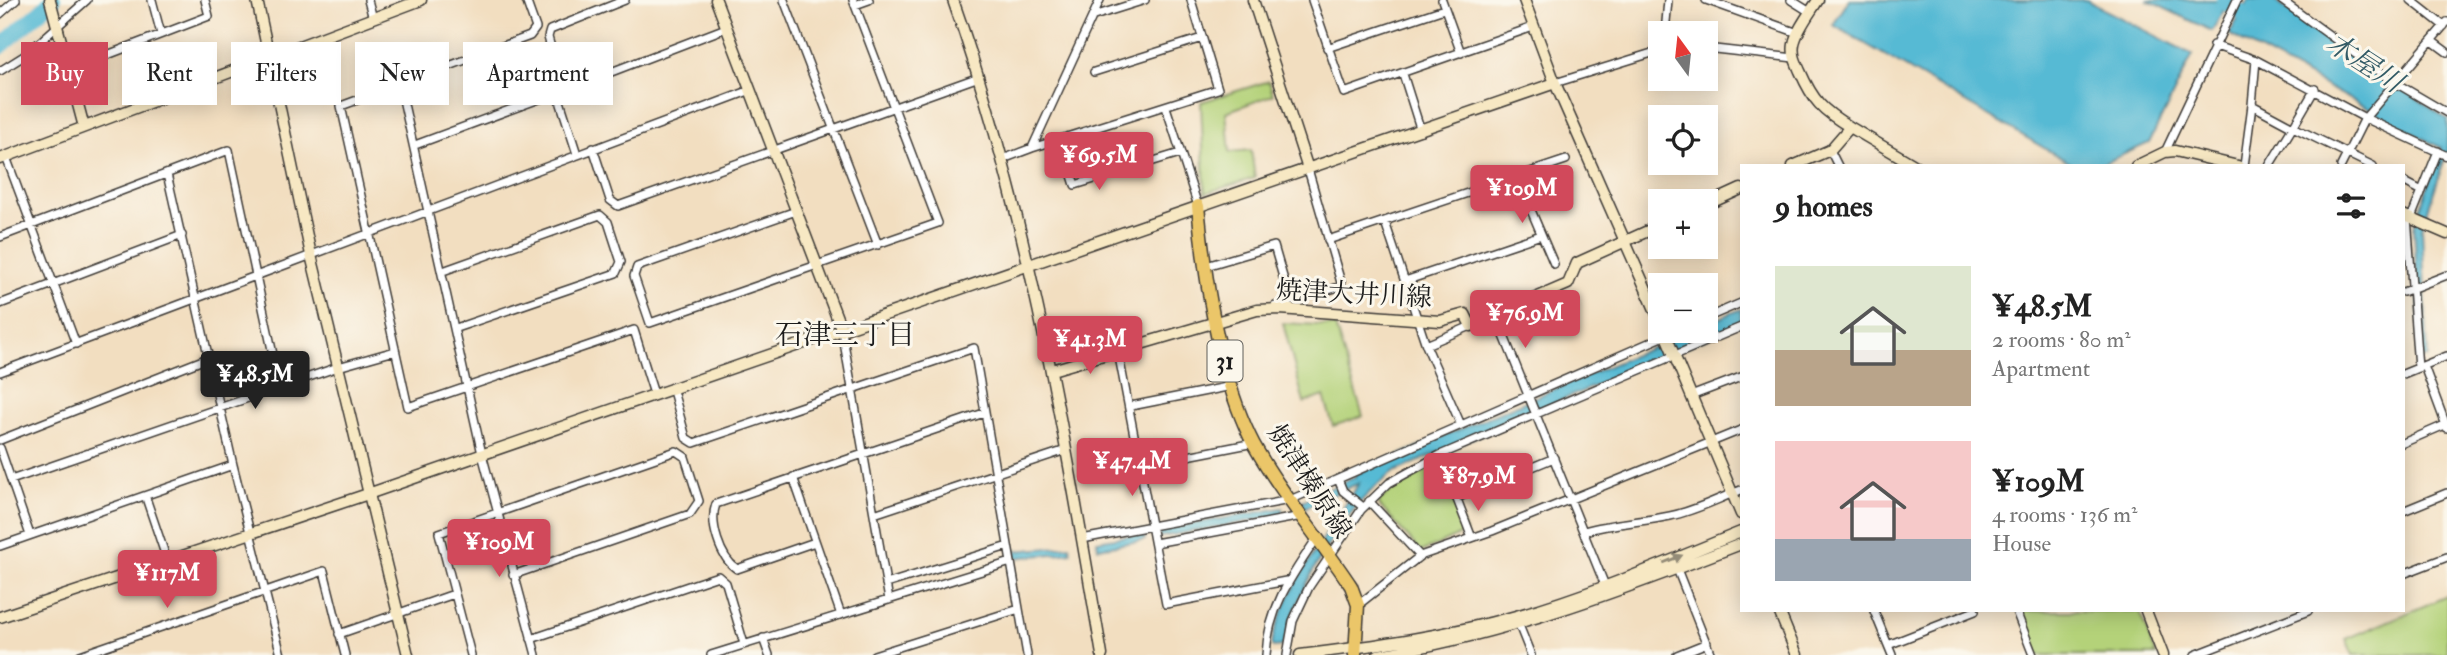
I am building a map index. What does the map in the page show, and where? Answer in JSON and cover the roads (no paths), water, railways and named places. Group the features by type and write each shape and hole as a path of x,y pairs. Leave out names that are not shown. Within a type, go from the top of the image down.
{"main road":[{"name":"焼津榛原線","path":"1198,206 1216,323 1232,386 1254,443 1351,586 1358,605 1355,652"}],"street":[{"path":"0,14 16,0"},
{"path":"50,0 61,42"},
{"path":"0,71 57,28 86,0"},
{"path":"152,0 161,34"},
{"path":"108,55 209,16 205,0"},
{"path":"257,0 266,42"},
{"path":"368,0 373,19"},
{"path":"312,42 421,0"},
{"path":"449,67 530,36 536,28 526,0"},
{"path":"625,0 550,30 548,37 560,80 572,87 726,28"},
{"path":"716,0 842,331 888,600"},
{"path":"784,0 878,245"},
{"path":"796,211 637,267 634,276 650,323 938,223 854,3 869,0"},
{"path":"953,0 1003,159 1030,264 1052,370 1102,655"},
{"path":"1032,148 1100,0"},
{"path":"1094,16 1143,0"},
{"path":"1003,159 1218,89 1191,0"},
{"path":"1253,0 1308,169 1342,286 1257,310"},
{"path":"1312,0 1344,93 1533,27"},
{"path":"1442,0 1461,53"},
{"path":"1524,0 1556,83 1648,293"},
{"path":"1666,21 1668,0"},
{"path":"1706,0 1798,33"},
{"path":"1791,0 1810,12"},
{"path":"1818,0 1793,45 1794,58 1812,97 1826,112 1913,164"},
{"path":"2165,152 2213,44 2237,0"},
{"path":"2281,0 2394,82 2447,113"},
{"path":"2342,164 2367,115 2445,24 2411,0"},
{"path":"1327,48 1444,9"},
{"path":"1094,72 1202,38"},
{"path":"2432,41 2447,52"},
{"path":"2213,44 2256,60 2447,156"},
{"path":"1718,49 1794,58"},
{"path":"0,617 368,494 672,387 1648,53"},
{"path":"2244,164 2256,60"},
{"path":"76,344 3,158 231,72"},
{"path":"1403,74 1421,132"},
{"path":"593,148 610,200 618,206 979,77"},
{"path":"2270,164 2315,89"},
{"path":"0,372 751,90"},
{"path":"415,145 550,95 560,101 577,154"},
{"path":"355,101 341,106 408,407 634,330 654,394"},
{"path":"78,105 84,127"},
{"path":"280,105 311,255 408,655"},
{"path":"405,105 482,454 536,655"},
{"path":"2252,105 2369,164"},
{"path":"1166,107 1198,206"},
{"path":"1798,164 1830,150 1850,127"},
{"path":"1061,141 1075,185 1180,153"},
{"path":"0,237 229,150 280,387"},
{"path":"1830,150 1837,164"},
{"path":"2140,164 2165,152 2175,151 2230,164"},
{"path":"2405,442 2447,426 2421,367 2408,222 2438,151"},
{"path":"1328,240 1566,160"},
{"path":"167,174 278,654"},
{"path":"1516,175 1554,264"},
{"path":"2405,182 2422,191"},
{"path":"1718,200 1740,189"},
{"path":"443,271 600,215 608,222 621,262 616,273 456,328"},
{"path":"1385,222 1426,345 1461,425"},
{"path":"2408,222 2426,224 2447,234"},
{"path":"1426,345 1568,284 1577,262 1648,231"},
{"path":"0,304 182,235"},
{"path":"1405,281 1541,235"},
{"path":"1206,266 1273,246 1290,301"},
{"path":"2405,291 2447,275"},
{"path":"1718,313 1740,303"},
{"name":"焼津大井川線","path":"1052,370 1257,310 1280,309 1419,321 1440,321 1465,314 1471,326"},
{"path":"1496,316 1607,591"},
{"path":"1287,655 1293,621 1308,587 1365,505 1404,473 1440,455 1740,327"},
{"path":"1155,543 1295,507 1338,480 1648,342"},
{"path":"1584,531 1618,521 1669,516 1710,504 1737,492 1710,443 1671,343"},
{"path":"672,387 686,439 694,443 974,348 1027,655"},
{"path":"11,480 338,367 395,351"},
{"path":"1118,351 1131,406 1166,604 1286,581"},
{"path":"2405,373 2447,356"},
{"path":"0,440 208,358"},
{"path":"1691,396 1740,377"},
{"path":"1131,406 1232,386"},
{"path":"815,542 737,569 727,562 712,516 716,504 984,413"},
{"path":"1358,605 1420,556 1472,538 1740,430"},
{"path":"1141,465 1254,443"},
{"path":"0,447 30,535"},
{"path":"874,514 1066,450"},
{"path":"471,655 439,533 676,451 685,457 699,501 690,514 513,575"},
{"path":"1440,455 1472,538"},
{"path":"1457,498 1554,458"},
{"path":"0,546 233,466"},
{"path":"793,477 841,615"},
{"path":"1338,480 1345,494 1365,505 1420,556"},
{"path":"2405,510 2447,494"},
{"path":"146,498 167,560"},
{"path":"1082,539 1152,526 1295,507"},
{"path":"1607,591 1740,532"},
{"path":"1266,655 1273,614 1286,581 1318,539"},
{"path":"1378,655 1421,652 1677,569 1740,544"},
{"path":"886,584 1008,546"},
{"path":"2405,573 2447,557"},
{"path":"711,655 1012,562"},
{"path":"1677,569 1711,655"},
{"path":"80,655 324,571 345,655"},
{"path":"531,639 718,576 726,583 744,644"},
{"path":"340,634 454,594"},
{"path":"874,655 1019,609"},
{"path":"1779,612 1797,655"},
{"path":"1874,612 1892,655"},
{"path":"1888,645 1972,612"},
{"path":"2016,612 2033,655"},
{"path":"2147,612 2163,655"},
{"path":"2195,655 2305,612"},
{"path":"1300,655 1355,652 1517,621"},
{"path":"1517,621 1531,655"},
{"path":"763,639 768,655"},
{"path":"1677,655 1707,643"}],"water":[{"path":"1849,0 2086,0 2193,55 2149,143 2102,164 2072,164 1833,25"},
{"path":"2147,0 2230,0 2212,31"},
{"path":"2249,0 2273,0 2447,119 2447,152 2422,228 2428,357 2421,359 2414,226 2441,148 2229,34"},
{"path":"1740,309 1740,323 1718,333 1718,319"},
{"path":"1663,343 1694,343 1394,472 1375,487 1340,527 1311,574 1283,646 1273,647 1271,644 1278,622 1297,581 1359,483 1304,508 1302,501 1355,477 1355,474"},
{"path":"1282,508 1284,515 1160,537 1159,530"},
{"path":"1144,533 1145,540 1098,548 1097,541"},
{"path":"1070,546 1071,552 1015,558 1015,551"}],"waterway":[{"path":"0,47 53,0"},
{"name":"木屋川","path":"2224,1 2259,24"}],"district":[{"name":"石津三丁目","path":"845,334"}]}
